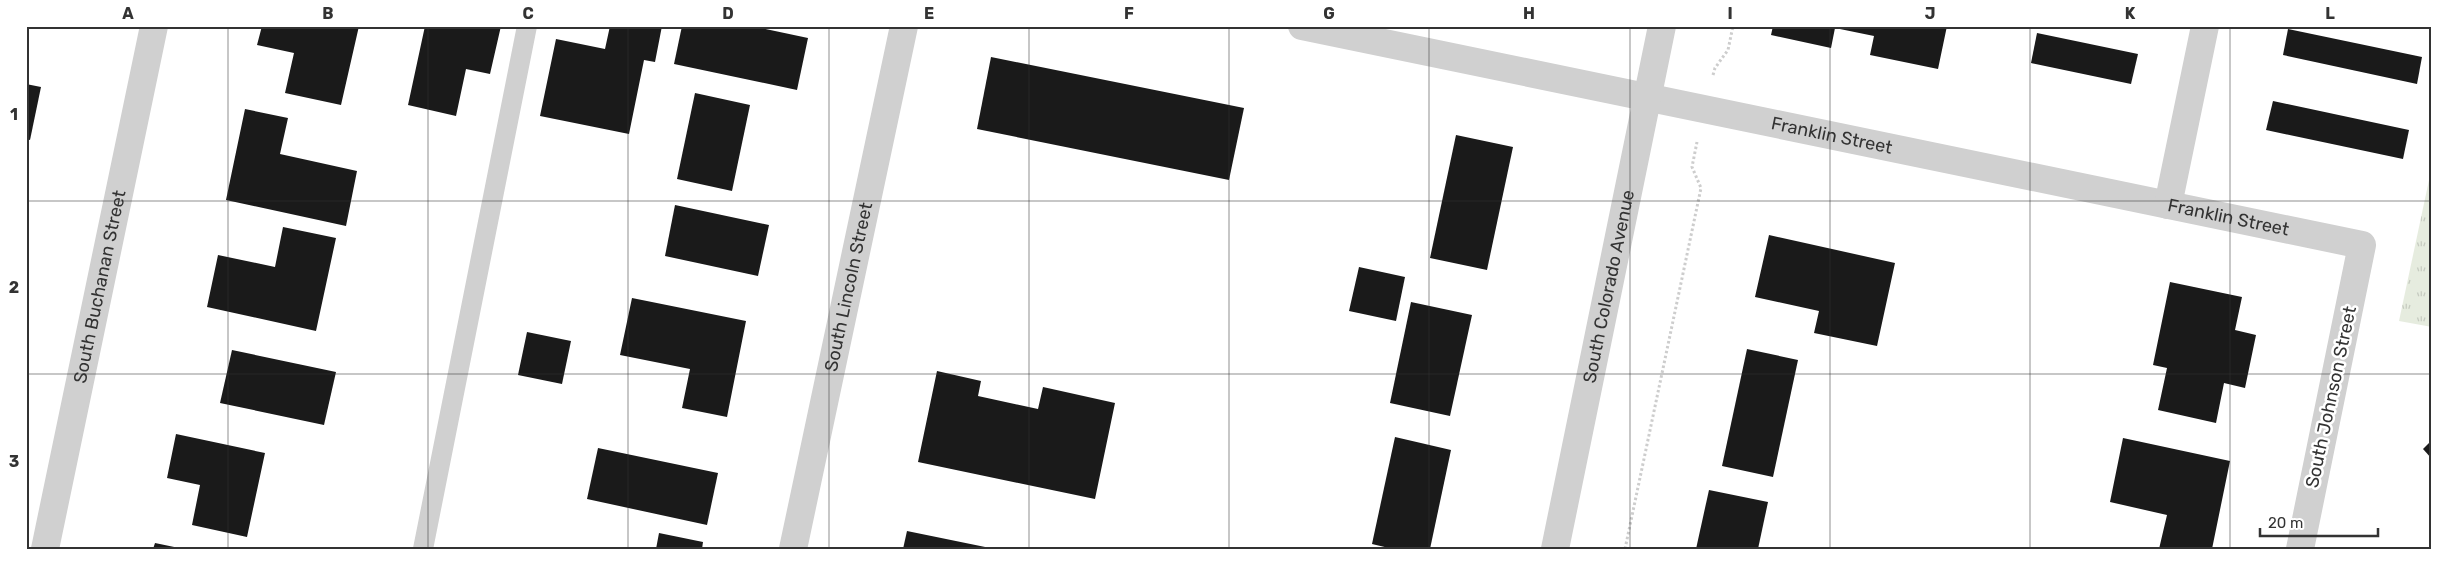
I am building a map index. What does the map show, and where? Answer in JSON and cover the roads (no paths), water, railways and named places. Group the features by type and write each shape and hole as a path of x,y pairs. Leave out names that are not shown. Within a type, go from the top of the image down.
{"street":[{"name":"South Buchanan Street","path":"46,549 154,26"},
{"name":"South Lincoln Street","path":"793,549 904,26"},
{"name":"Franklin Street","path":"1302,26 2362,245"},
{"name":"South Colorado Avenue","path":"1555,549 1662,26"},
{"path":"2168,205 2205,26"},
{"name":"South Johnson Street","path":"2300,549 2362,245"}],"lane":[{"path":"423,549 526,26"}]}
